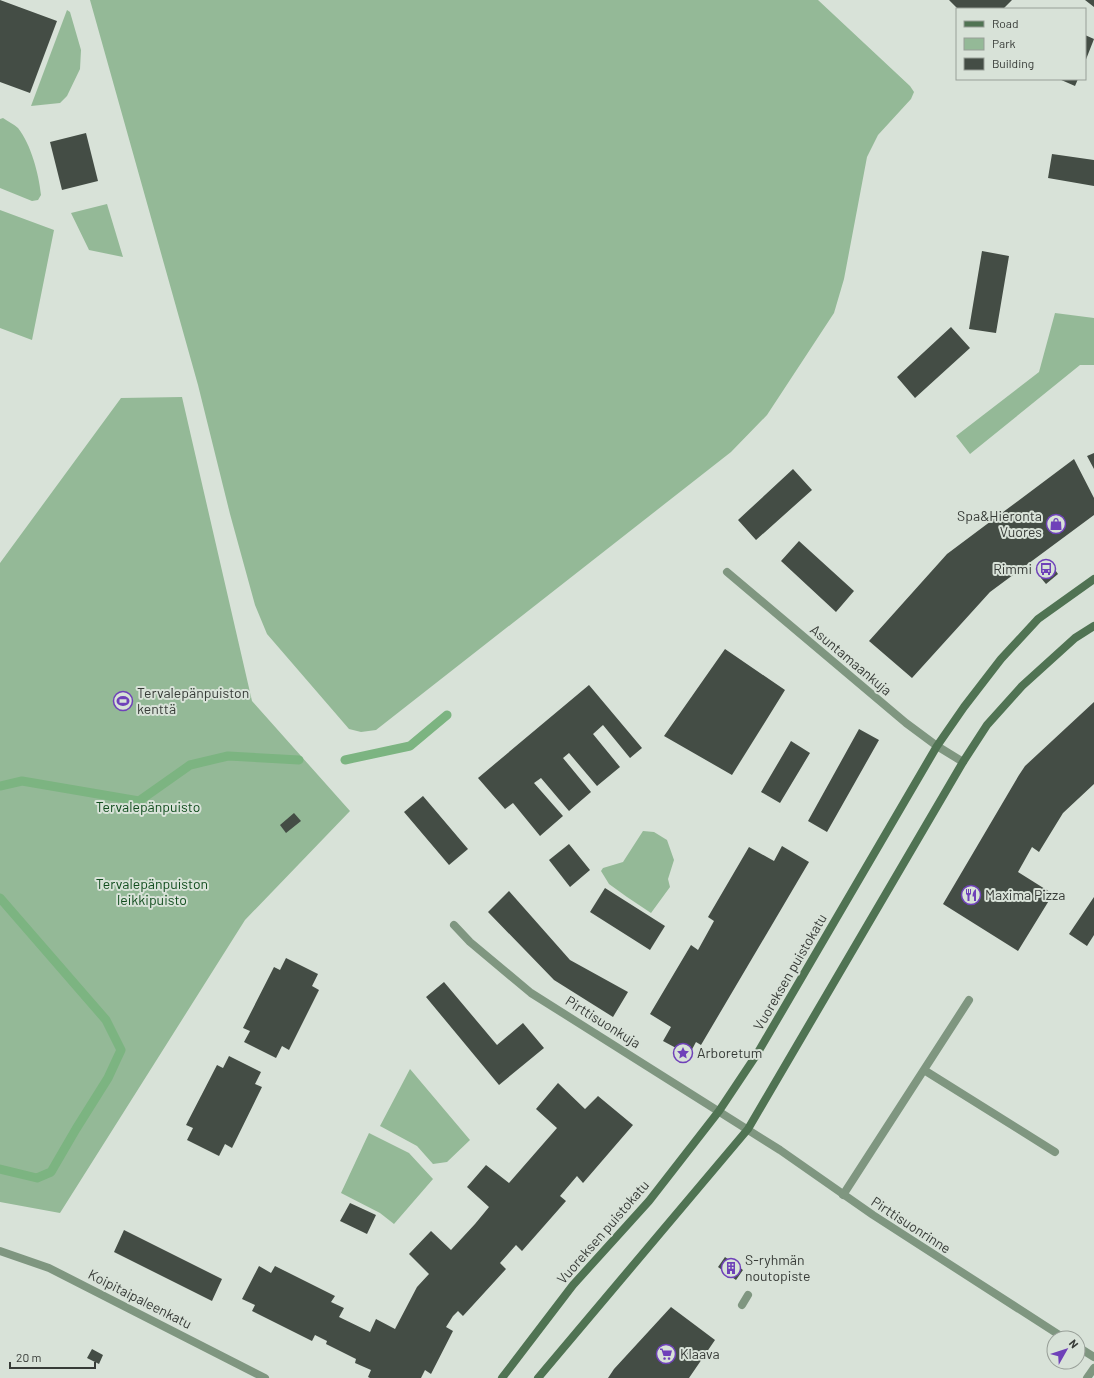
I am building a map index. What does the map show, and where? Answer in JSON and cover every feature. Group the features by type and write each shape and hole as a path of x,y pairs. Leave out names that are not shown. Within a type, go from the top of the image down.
{"main road":[{"name":"Vuoreksen puistokatu","path":"502,1378 573,1285 650,1201 719,1111 757,1054 938,746 964,707 1001,659 1038,619 1094,579"},
{"path":"538,1378 748,1129 963,762 987,725 1022,686 1075,638 1094,626"}],"street":[{"name":"Asuntamaankuja","path":"726,572 906,723 963,762"},
{"name":"Pirttisuonkuja","path":"454,925 470,942 531,993 748,1129"},
{"path":"843,1195 969,1000"},
{"path":"924,1070 1055,1152"},
{"name":"Pirttisuonrinne","path":"748,1129 843,1195 975,1282 1051,1330"},
{"name":"Koipitaipaleenkatu","path":"0,1251 49,1268 265,1378"},
{"path":"742,1305 748,1295"},
{"path":"1087,1378 1094,1368"}],"green space":[{"path":"90,0 818,0 910,86 914,92 911,99 878,135 867,157 844,279 834,313 767,415 731,452 376,730 361,732 349,729 267,634 255,605 230,514 198,385"},
{"path":"67,10 70,12 81,50 80,69 67,96 60,103 31,106"},
{"path":"3,118 18,128 27,142 40,187 41,195 38,200 32,201 0,188 0,119"},
{"path":"107,204 123,257 89,250 71,213"},
{"path":"0,210 54,230 32,340 0,328"},
{"path":"1055,313 1094,318 1094,365 1080,365 970,454 956,436 1039,372"},
{"name":"Tervalepänpuisto","path":"182,397 252,701 350,811 245,920 60,1213 0,1202 0,563 121,398"},
{"path":"643,831 654,832 667,840 674,860 668,879 670,887 651,913 609,884 601,871 603,868 623,862"},
{"path":"410,1069 470,1140 447,1162 433,1164 417,1146 380,1126"},
{"path":"369,1133 409,1153 433,1179 394,1224 380,1213 341,1193"}],"building":[{"path":"0,0 57,21 30,93 0,82"},
{"path":"949,0 1012,0 1004,8 957,8"},
{"path":"1085,0 1094,0 1094,7"},
{"path":"1086,35 1094,39 1086,59"},
{"path":"1061,80 1078,80 1075,86"},
{"path":"86,133 98,181 62,190 50,142"},
{"path":"1052,154 1094,160 1094,186 1048,178"},
{"path":"982,251 1009,256 996,333 969,329"},
{"path":"951,327 970,348 915,398 897,377"},
{"path":"1094,453 1094,469 1087,456"},
{"path":"1074,459 1094,498 1094,515 990,592 912,678 869,641 947,554"},
{"path":"793,469 812,490 756,540 738,520"},
{"path":"799,541 854,591 836,612 781,561"},
{"path":"1053,567 1058,574 1046,584 1041,578"},
{"path":"725,649 785,690 732,775 664,736"},
{"path":"589,685 642,748 630,758 603,725 593,734 620,767 597,786 569,753 563,758 591,792 569,811 541,778 534,783 563,816 540,836 513,803 505,809 478,778"},
{"path":"1094,702 1094,784 1063,813 1039,852 1032,847 1018,872 1053,894 1018,951 943,904 1025,766"},
{"path":"859,729 879,740 827,832 808,821"},
{"path":"791,741 810,753 780,803 761,792"},
{"path":"423,796 468,849 449,865 404,812"},
{"path":"294,813 301,821 286,833 280,825"},
{"path":"569,844 590,870 570,887 549,860"},
{"path":"782,846 809,862 701,1045 696,1042 689,1055 663,1041 671,1027 650,1014 691,945 698,950 714,921 708,917 749,847 774,861"},
{"path":"605,888 665,926 650,950 590,912"},
{"path":"509,891 570,960 628,992 613,1017 554,980 488,912"},
{"path":"1094,897 1094,935 1087,946 1069,934"},
{"path":"286,958 318,974 312,986 319,990 289,1050 282,1046 276,1058 244,1042 250,1031 243,1028 274,967 280,970"},
{"path":"444,982 497,1045 523,1023 544,1048 499,1085 426,997"},
{"path":"229,1056 261,1072 255,1084 262,1087 232,1148 225,1144 219,1156 187,1140 193,1128 186,1125 217,1065 223,1068"},
{"path":"558,1083 585,1109 598,1096 633,1125 583,1183 577,1176 560,1196 566,1201 522,1251 516,1245 500,1263 506,1269 463,1316 458,1311 453,1316 446,1327 453,1331 431,1374 425,1370 421,1378 370,1378 368,1377 371,1370 355,1363 356,1359 326,1344 327,1341 315,1335 312,1341 252,1311 255,1305 242,1299 259,1266 271,1273 275,1266 335,1296 331,1302 344,1308 339,1317 370,1332 376,1319 395,1329 417,1287 429,1274 409,1254 431,1231 451,1250 475,1224 489,1207 467,1187 486,1165 509,1183 557,1128 536,1109"},
{"path":"350,1203 376,1215 367,1234 340,1221"},
{"path":"124,1230 222,1279 212,1301 114,1252"},
{"name":"S-ryhmän noutopiste","path":"725,1257 743,1270 736,1280 718,1267"},
{"name":"Klaava","path":"671,1307 715,1340 689,1378 608,1378 614,1369"},
{"path":"92,1349 103,1355 99,1364 87,1358"}],"waterway":[{"path":"345,760 410,746 447,715"},
{"path":"0,786 22,781 139,801 190,765 228,756 299,760"},
{"path":"0,898 106,1020 121,1050 108,1078 51,1172 37,1178 0,1169"}],"place":[{"name":"Spa&Hieronta Vuores","path":"1056,524"},
{"name":"Rimmi","path":"1046,569"},
{"name":"Tervalepänpuiston kenttä","path":"123,701"},
{"name":"Maxima Pizza","path":"971,895"},
{"name":"Arboretum","path":"683,1053"},
{"name":"S-ryhmän noutopiste","path":"731,1268"},
{"name":"Klaava","path":"666,1354"}],"park label":[{"name":"Tervalepänpuiston leikkipuisto","path":"152,892"}]}
